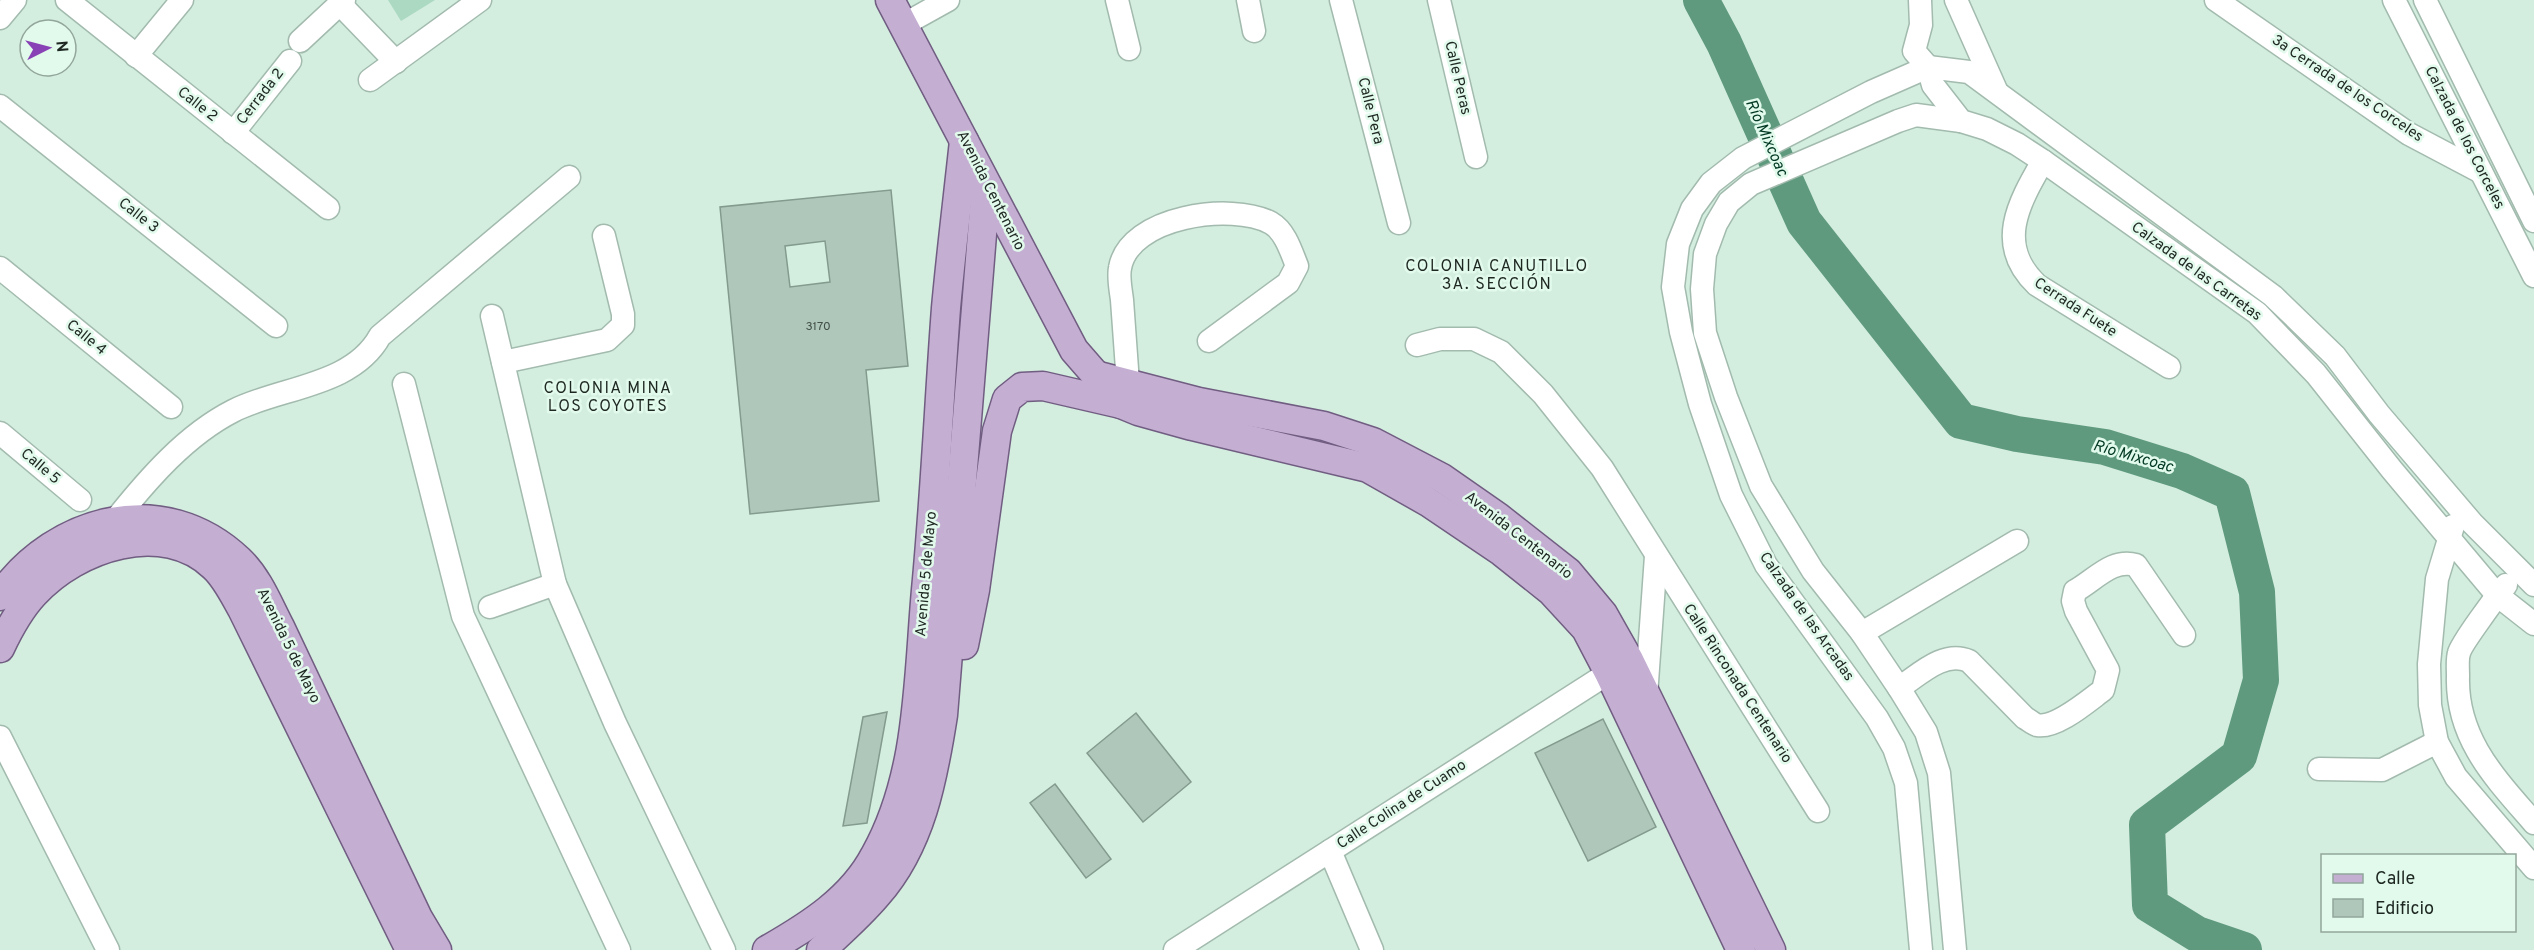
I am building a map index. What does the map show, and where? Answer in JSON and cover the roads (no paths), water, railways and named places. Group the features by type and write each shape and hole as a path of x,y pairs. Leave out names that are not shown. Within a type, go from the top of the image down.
{"main road":[{"name":"Avenida Centenario","path":"890,0 1074,350 1099,376 1124,393 1157,393 1324,426 1373,442 1442,478 1498,517 1568,572 1603,614 1637,731 1741,950"},
{"name":"Avenida 5 de Mayo","path":"820,950 878,894 909,759 931,536 947,306 964,141"},
{"name":"Avenida 5 de Mayo","path":"767,950 812,923 830,909 857,880 886,862 910,843 926,802 943,715 986,185"},
{"path":"943,715 963,654 975,590 997,431 1007,399 1022,387 1043,386 1124,393"},
{"name":"Avenida 5 de Mayo","path":"1,592 18,574 59,542 90,527 116,519 165,521 180,525 204,535 239,561 256,581 410,950"},
{"name":"Avenida 5 de Mayo","path":"0,648 25,605 35,593 49,580 94,552 126,544 160,542 186,549 209,562 228,584 437,950"},
{"name":"Avenida Centenario","path":"1619,666 1646,694 1771,950"}],"street":[{"path":"0,18 15,0"},
{"name":"Calle 2","path":"67,0 328,208"},
{"path":"135,56 182,0"},
{"path":"370,80 480,0"},
{"path":"903,25 948,0"},
{"path":"1117,0 1129,49"},
{"path":"1248,0 1254,31"},
{"name":"Calle Pera","path":"1341,0 1399,223"},
{"name":"Calle Peras","path":"1438,0 1476,157"},
{"path":"1920,0 1921,25 1914,51 1928,67 1933,85 1961,121"},
{"path":"1956,0 1996,92"},
{"name":"3a Cerrada de los Corceles","path":"2216,0 2409,134 2481,172"},
{"name":"Calzada de los Corceles","path":"2394,0 2534,276"},
{"name":"Calzada de los Corceles","path":"2425,0 2534,221"},
{"path":"342,2 396,62"},
{"name":"Cerrada 2","path":"233,133 295,51 342,2"},
{"name":"Calzada de las Arcadas","path":"1921,950 1906,783 1894,748 1877,718 1766,565 1731,495 1700,404 1681,332 1673,287 1678,244 1692,209 1711,183 1743,158 1871,92 1928,67 1966,71 1996,92"},
{"name":"Calzada de las Carretas","path":"1996,92 2273,296 2335,356 2379,414 2463,512 2530,582"},
{"name":"Calle 3","path":"0,106 276,326"},
{"path":"1955,950 1939,773 1926,732 1862,633 1813,571 1761,486 1726,398 1705,333 1702,289 1705,254 1716,224 1729,202 1751,184 1898,121 1916,116 1961,121"},
{"name":"Calzada de las Carretas","path":"1961,121 1986,129 2017,144 2257,314 2316,374 2392,470 2497,595 2534,624"},
{"name":"Cerrada Fuete","path":"2043,161 2028,187 2012,230 2017,255 2025,273 2037,285 2169,367"},
{"path":"116,519 143,485 203,429 234,410 332,377 366,354 380,336 569,177"},
{"path":"1124,393 1119,268 1128,249 1151,230 1190,216 1239,213 1272,224 1287,242 1297,266 1288,283 1209,341"},
{"path":"503,362 607,340 623,325 623,314 604,236"},
{"name":"Calle 4","path":"0,268 171,407"},
{"path":"492,316 555,584 615,723 724,950"},
{"name":"Calle Rinconada Centenario","path":"1417,345 1440,339 1473,339 1501,352 1543,394 1602,468 1818,812"},
{"path":"404,384 463,616 619,950"},
{"name":"Calle 5","path":"0,434 80,500"},
{"path":"2463,512 2454,524 2437,579 2429,664 2430,705 2437,742 2456,777 2534,868"},
{"path":"1862,633 2017,541"},
{"path":"1637,731 1646,694 1656,556"},
{"path":"1899,688 1942,660 1958,656 1970,661 2025,718 2036,725 2049,725 2059,721 2103,690 2108,670 2076,611 2073,601 2075,591 2116,563 2126,562 2136,565 2184,635"},
{"path":"2530,582 2508,583 2497,595 2459,652 2457,692 2466,727 2479,757 2534,823"},
{"path":"490,607 555,584"},
{"name":"Calle Colina de Cuamo","path":"1175,950 1619,666"},
{"path":"0,737 108,950"},
{"path":"2319,769 2382,770 2437,742"},
{"path":"1330,851 1372,950"},
{"path":"1915,866 1949,864"}],"waterway":[{"name":"Río Mixcoac","path":"1701,0 1724,43 1804,222 1961,421 2017,434 2105,447 2182,471 2232,493 2257,592 2261,680 2239,756 2147,825 2150,905 2197,934 2244,950"}],"district":[{"name":"COLONIA CANUTILLO 3A. SECCIÓN","path":"1497,276"},
{"name":"COLONIA MINA LOS COYOTES","path":"608,398"}]}
